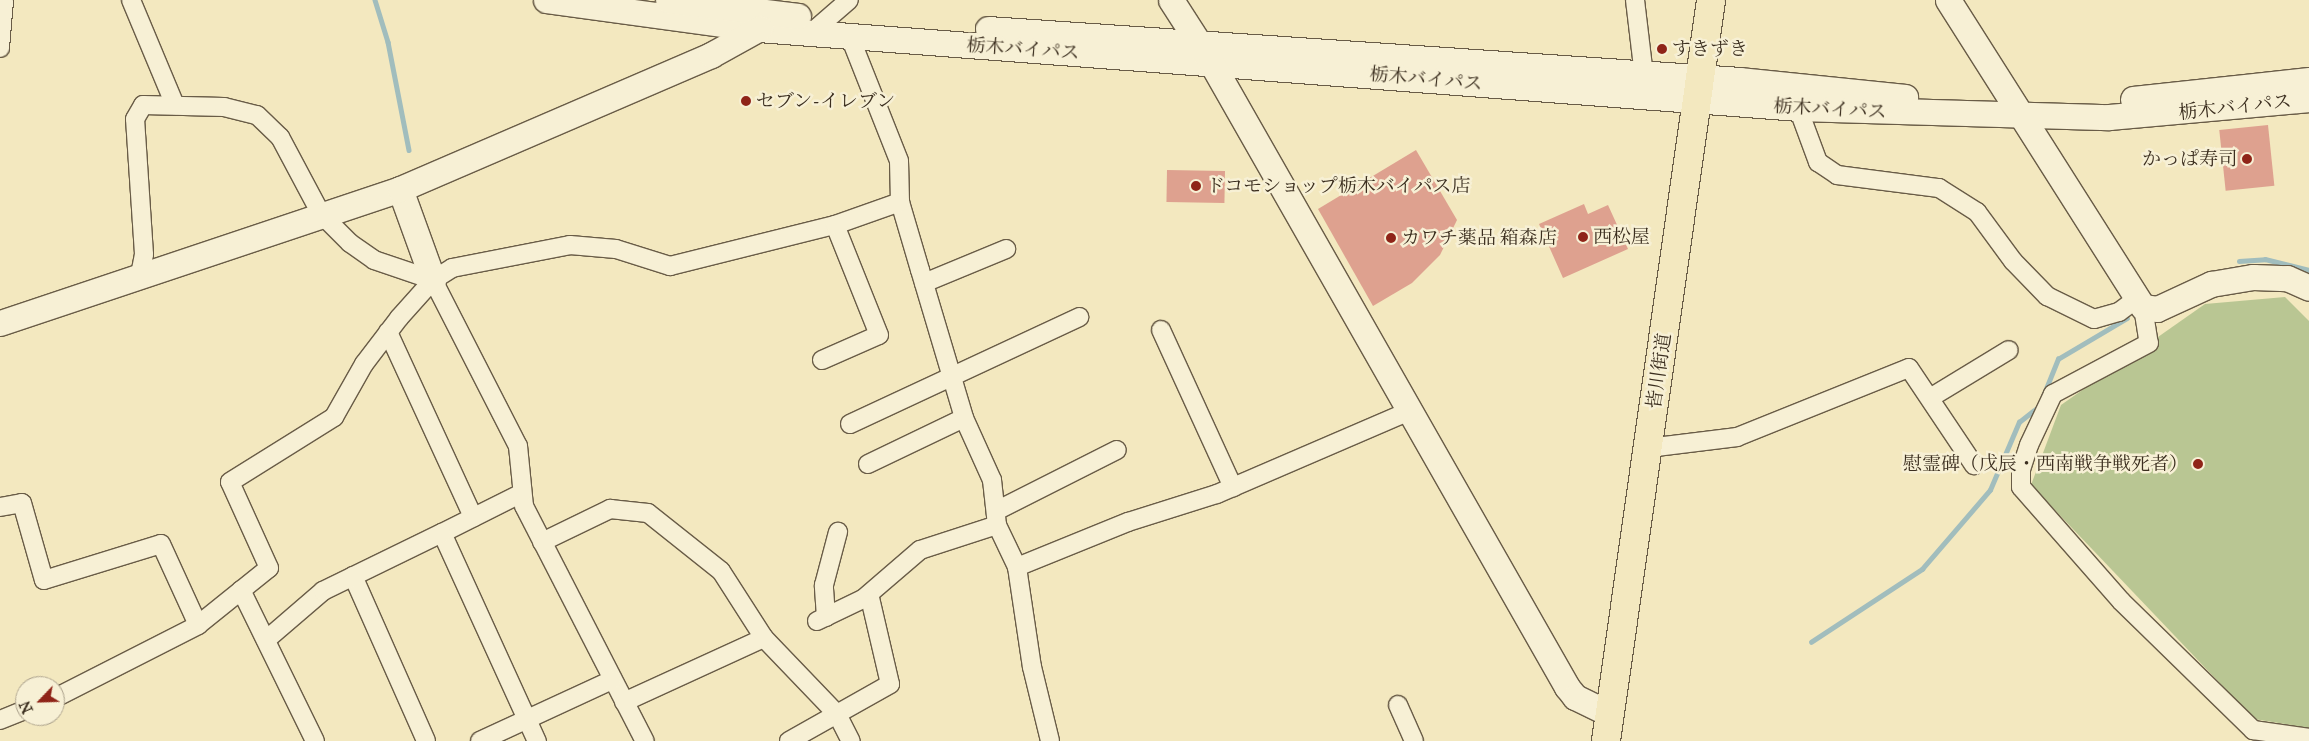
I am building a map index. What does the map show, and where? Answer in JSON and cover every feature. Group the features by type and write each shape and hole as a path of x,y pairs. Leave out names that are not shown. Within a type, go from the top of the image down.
{"main road":[{"name":"栃木バイパス","path":"546,0 758,29 819,26 1699,89 1851,93 2015,108 2162,97 2309,80"},
{"name":"栃木バイパス","path":"668,0 790,15 850,37 1644,75 1699,89 1798,108 2015,108 2168,114 2309,99"},
{"path":"1171,0 1205,53 1407,412 1568,687 1575,697 1610,714"},
{"name":"皆川街道","path":"1606,741 1711,0"},
{"path":"1948,0 2139,304 2156,309 2210,284 2253,277 2287,278 2309,288"},
{"path":"0,323 139,280 321,214 400,189 711,55 758,29 790,15"},
{"path":"400,189 433,280"}],"street":[{"path":"0,48 4,0"},
{"path":"131,0 175,106"},
{"path":"819,26 849,0"},
{"path":"1634,0 1644,75"},
{"path":"850,37 899,161 900,202 954,375 964,418 992,480 997,517 1018,567 1032,667 1045,738"},
{"path":"139,280 144,254 135,119 143,105 224,107 256,115 280,137 321,214 374,260 433,280 518,446 524,506 645,741"},
{"path":"1798,108 1818,162 1837,175 1939,188 1977,212 2013,261 2048,296 2094,319 2139,304 2149,343 2052,394 2021,469 2021,487 2121,601 2249,735 2309,738"},
{"path":"65,693 198,625 269,568 230,482 334,417 364,364 388,332 433,280 452,268 570,245 616,249 670,266 835,225 900,202"},
{"path":"822,360 879,334 835,225"},
{"path":"924,283 1006,249"},
{"path":"850,424 1079,317"},
{"path":"1161,330 1233,487"},
{"path":"388,332 473,517"},
{"path":"1930,398 2010,350"},
{"path":"1648,448 1737,437 1910,368 1974,465"},
{"path":"1018,567 1128,522 1233,487 1407,412"},
{"path":"868,464 964,418"},
{"path":"838,532 824,585 822,619 869,594 920,550 997,517 1117,450"},
{"path":"266,640 323,591 522,493"},
{"path":"0,507 22,503 44,580 161,544 198,625"},
{"path":"542,542 610,509 648,513 721,571 764,638 837,714 851,741"},
{"path":"442,533 537,741"},
{"path":"353,576 426,741"},
{"path":"242,590 315,741"},
{"path":"789,741 890,684 869,594"},
{"path":"624,702 764,638"},
{"path":"480,741 612,680"},
{"path":"1398,705 1414,741"},
{"path":"0,720 15,714"}],"green space":[{"path":"2285,297 2309,321 2309,728 2254,719 2031,485 2061,405 2205,304"}],"building":[{"name":"かっぱ寿司","path":"2268,125 2274,186 2226,191 2219,130"},
{"name":"カワチ薬品 箱森店","path":"1416,150 1457,220 1440,255 1412,283 1373,306 1318,209"},
{"name":"ドコモショップ栃木バイパス店","path":"1167,170 1225,171 1224,203 1166,202"},
{"name":"西松屋","path":"1584,204 1588,214 1608,205 1628,249 1563,278 1539,224"}],"waterway":[{"path":"375,0 388,42 409,150"},
{"path":"2239,261 2265,259 2309,270"},
{"path":"2043,396 2058,359 2127,318"},
{"path":"1811,642 1922,569 1990,490 2019,422 2038,407"}],"place":[{"name":"すきずき","path":"1662,49"},
{"name":"セブン-イレブン","path":"746,101"},
{"name":"かっぱ寿司","path":"2247,159"},
{"name":"ドコモショップ栃木バイパス店","path":"1196,186"},
{"name":"西松屋","path":"1583,237"},
{"name":"カワチ薬品 箱森店","path":"1391,238"},
{"name":"慰霊碑（戊辰・西南戦争戦死者）","path":"2198,464"}]}
